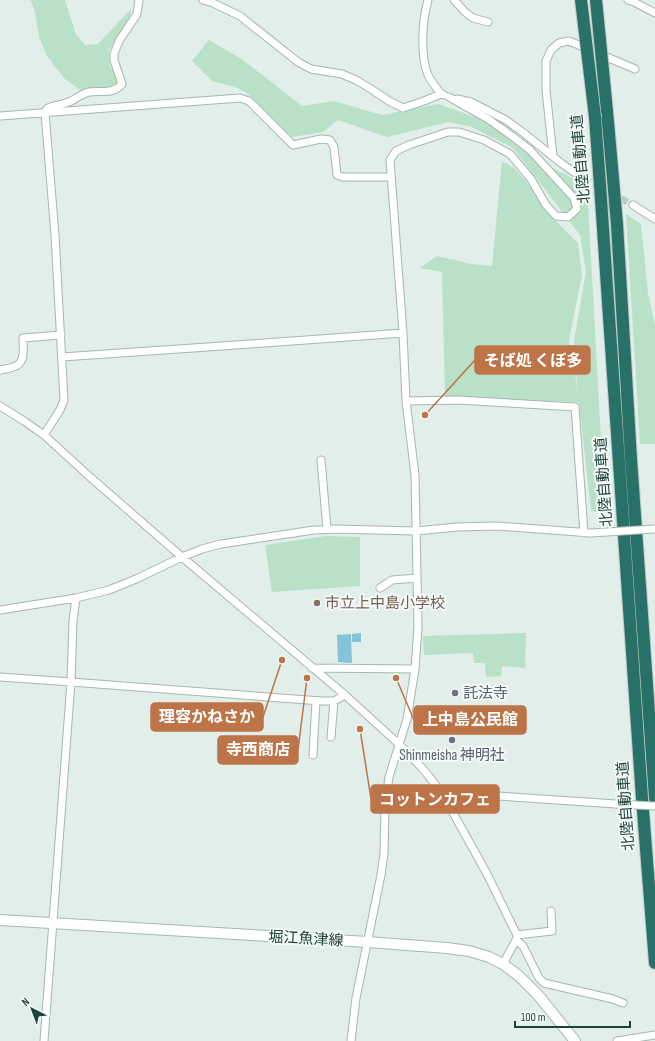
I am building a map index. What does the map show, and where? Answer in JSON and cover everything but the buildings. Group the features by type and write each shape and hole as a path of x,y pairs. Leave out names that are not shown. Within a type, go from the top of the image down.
{"highway":[{"name":"北陸自動車道","path":"581,0 594,118 600,192 642,798 655,963"},
{"name":"北陸自動車道","path":"596,0 617,224 631,460 655,798"}],"main road":[{"name":"堀江魚津線","path":"0,920 368,942 469,951 489,957 503,964 519,976 538,995 575,1041"}],"street":[{"path":"44,435 60,410 64,400 55,235 45,114 46,110 50,107 68,103 78,96 89,92 108,92 118,89 122,84 114,60 114,54 119,40 137,14 139,0"},
{"path":"203,0 213,3 240,16 304,66 311,69 342,74 371,88 389,101 403,108 441,94"},
{"path":"428,0 423,36 425,63 429,77 441,94 471,102 506,120 584,179"},
{"path":"454,0 473,18 488,22"},
{"path":"628,0 655,13"},
{"path":"553,156 546,90 546,61 551,50 559,43 569,42 635,69"},
{"path":"351,1041 356,998 382,875 385,805 389,777 407,719 415,669 418,627 415,475 406,401 403,333 390,160 396,151 409,145 448,132 459,132 484,140 510,154 531,179 546,205 556,216 568,217 577,210 574,198 530,150 488,119 449,97"},
{"path":"0,116 45,114 240,98 249,101 293,145 320,139 330,140 334,146 336,175 343,177 391,177"},
{"path":"633,205 655,219"},
{"path":"62,357 403,333"},
{"path":"0,370 15,367 21,363 24,358 23,338 61,335"},
{"path":"406,401 458,400 575,407 587,533"},
{"path":"0,406 44,435 182,557 345,695 400,745 423,769 442,793 486,872 516,938 523,946 539,978 544,983 613,999 623,1003"},
{"path":"322,460 327,529"},
{"path":"0,610 76,598 109,590 182,557 202,549 221,544 314,530 327,529 416,532 457,527 498,526 587,533 655,529"},
{"path":"380,588 392,580 417,578"},
{"path":"44,1041 71,682 73,621 76,598"},
{"path":"312,668 415,669"},
{"path":"0,677 316,701 334,701 345,695"},
{"path":"313,755 316,701"},
{"path":"330,737 334,701"},
{"path":"442,793 655,806"},
{"path":"516,938 552,931 551,911"},
{"path":"503,964 516,938"},
{"path":"617,1041 655,1035"}],"green space":[{"path":"29,0 65,0 76,34 85,45 98,44 131,9 130,20 109,50 110,66 120,81 116,86 81,91 64,78 47,56 39,37 35,12 31,1"},
{"path":"209,40 243,60 302,106 334,101 382,115 438,104 481,119 552,168 587,185 605,513 591,511 579,402 445,396 442,272 420,268 437,256 471,264 492,266 502,161 514,168 528,184 543,207 578,243 582,275 569,341 579,397 573,347 586,272 580,235 513,148 472,127 448,122 387,137 338,120 323,132 292,137 247,93 235,87 212,81 192,61"},
{"path":"626,214 641,224 648,293 655,326 655,444 640,444"},
{"path":"326,536 360,537 360,586 272,592 265,545"},
{"path":"526,633 525,668 502,666 501,676 486,677 485,663 474,663 473,653 424,655 423,636"}],"water":[{"path":"361,633 361,642 352,642 352,634"},
{"path":"351,634 352,663 338,662 337,635"}],"tunnel":[{"path":"584,179 633,205"}],"place":[{"name":"そば処 くぼ多","path":"425,415"},
{"name":"市立上中島小学校","path":"317,603"},
{"name":"理容かねさか","path":"282,660"},
{"name":"寺西商店","path":"307,678"},
{"name":"上中島公民館","path":"396,678"},
{"name":"託法寺","path":"455,693"},
{"name":"コットンカフェ","path":"360,729"},
{"name":"Shinmeisha 神明社","path":"452,740"}]}
